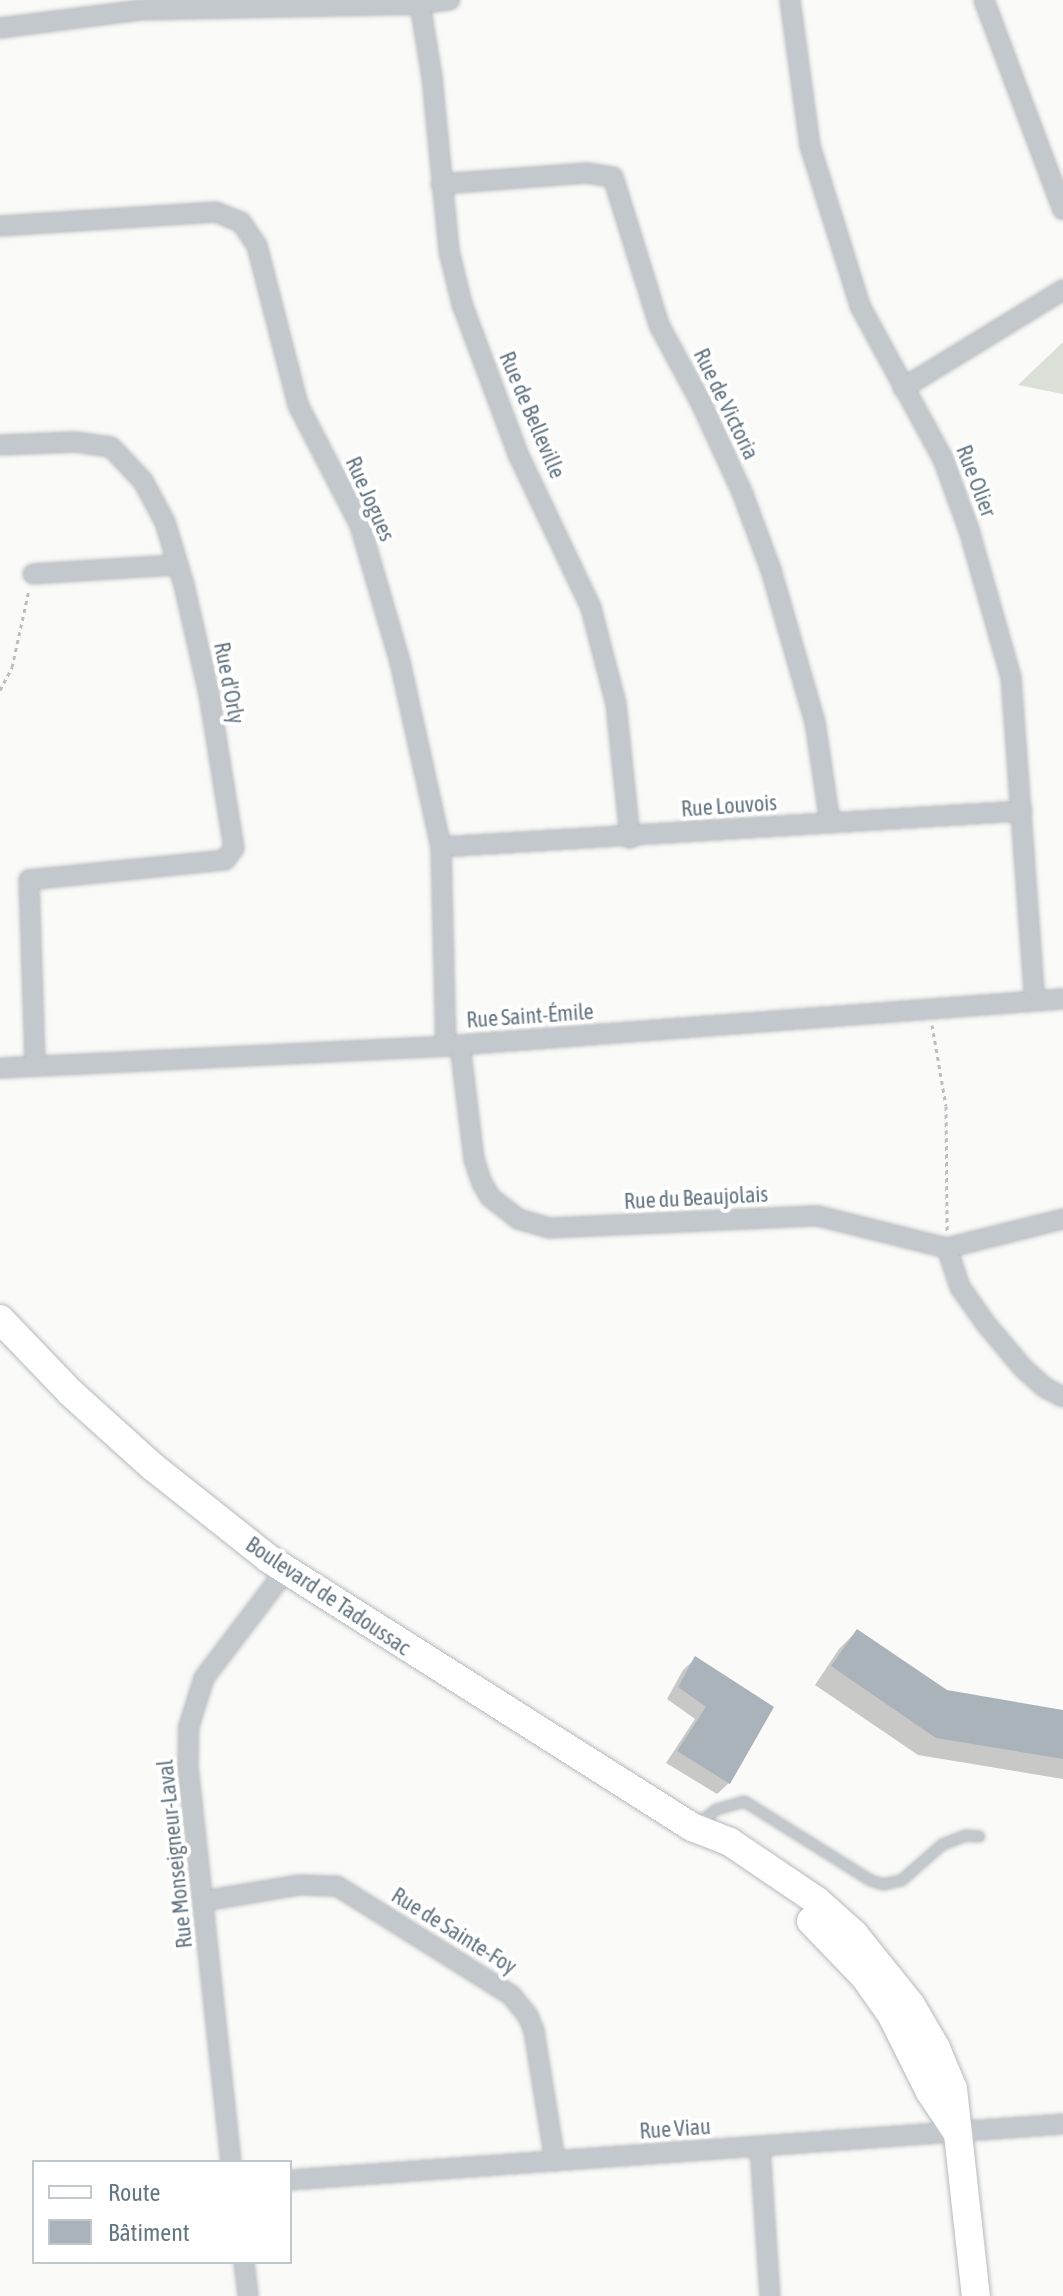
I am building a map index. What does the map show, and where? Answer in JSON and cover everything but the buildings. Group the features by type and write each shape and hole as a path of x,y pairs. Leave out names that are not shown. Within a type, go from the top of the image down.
{"main road":[{"name":"Boulevard de Tadoussac","path":"0,1319 71,1393 153,1467 286,1570 692,1827 723,1859 801,1912 864,1976 891,2014 930,2092 958,2133 976,2296"}],"street":[{"path":"0,28 139,5 420,4 450,0"},
{"name":"Rue Olier","path":"790,0 805,121 823,193 866,321 929,429 956,490 1007,663 1022,811 1035,1001"},
{"path":"984,0 1063,210"},
{"name":"Rue de Belleville","path":"420,4 432,77 449,251 462,304 518,454 591,608 616,704 630,838"},
{"name":"Rue de Victoria","path":"441,184 587,173 613,177 659,325 701,403 742,492 771,570 815,722 830,822"},
{"name":"Rue Jogues","path":"0,226 216,212 241,222 257,246 272,316 298,405 360,525 400,662 441,847 453,1046"},
{"path":"903,388 1063,290"},
{"name":"Rue d'Orly","path":"0,445 75,442 111,447 143,481 165,522 178,565 209,694 234,848 225,860 29,880 35,1064"},
{"path":"33,574 178,565"},
{"name":"Rue Louvois","path":"441,847 630,838 1022,811"},
{"name":"Rue Saint-Émile","path":"0,1068 453,1046 1063,999"},
{"name":"Rue du Beaujolais","path":"453,1046 474,1159 482,1183 490,1197 518,1219 550,1228 569,1229 818,1216 947,1248 1063,1219"},
{"path":"947,1248 960,1287 986,1324 1023,1368 1044,1387 1063,1397"},
{"name":"Rue Monseigneur-Laval","path":"231,2160 188,1765 189,1726 195,1699 221,1652 286,1570"},
{"name":"Rue de Sainte-Foy","path":"204,1901 300,1885 337,1886 511,1995 528,2016 534,2031 555,2161"},
{"name":"Rue Viau","path":"292,2180 1063,2124"},
{"path":"760,2147 770,2296"},
{"path":"244,2264 248,2296"}],"lane":[{"path":"692,1827 716,1809 744,1801 870,1880 883,1884 901,1880 942,1844 965,1835 979,1836"}],"path":[{"path":"0,690 12,667 33,574"},
{"path":"930,1009 946,1106 947,1248"}],"shaded area":[{"path":"1063,342 1063,394 1018,385"}]}
